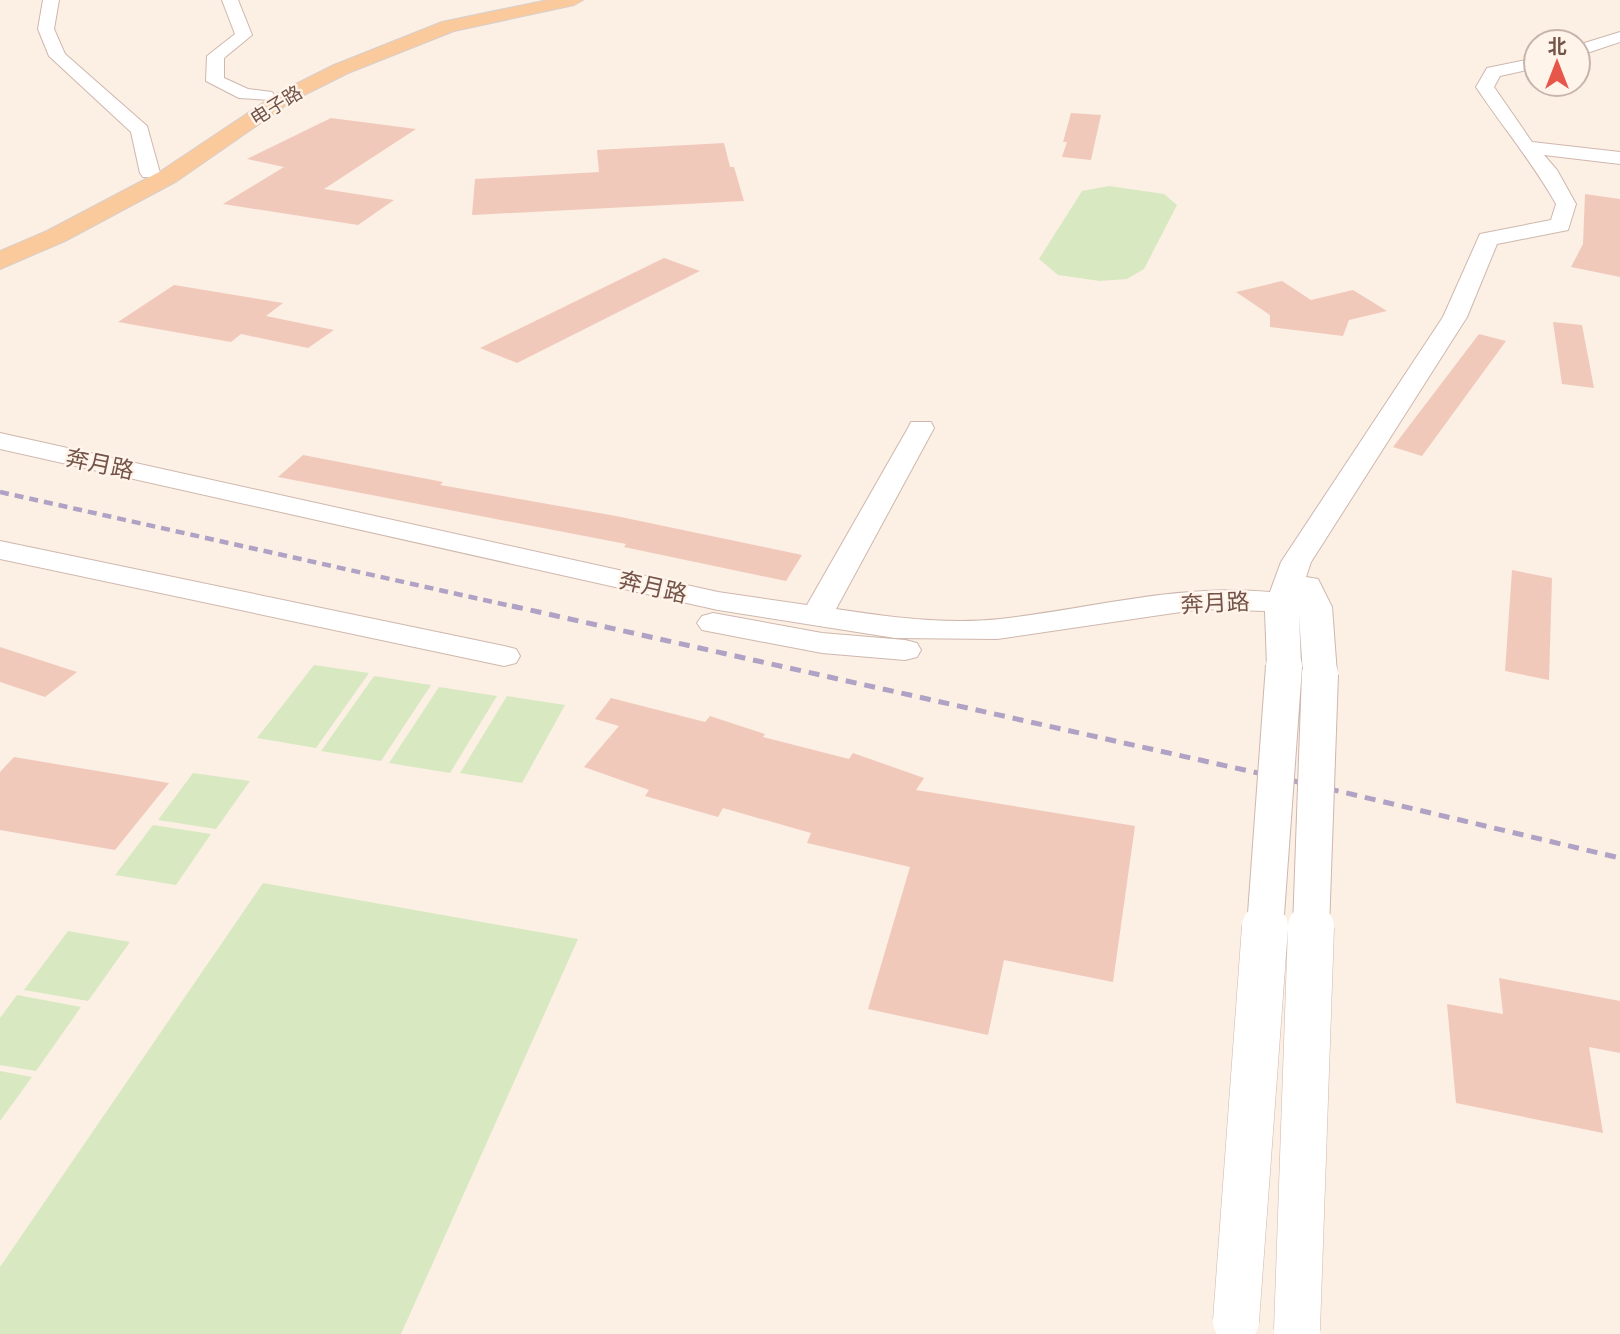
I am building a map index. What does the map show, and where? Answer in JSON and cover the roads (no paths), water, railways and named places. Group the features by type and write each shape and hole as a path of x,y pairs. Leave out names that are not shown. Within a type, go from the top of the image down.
{"main road":[{"name":"电子路","path":"0,248 44,230 150,173 266,96 324,67 437,23 545,0"},
{"name":"电子路","path":"0,261 56,236 169,176 285,97 341,69 449,26 574,0"}],"street":[{"path":"51,0 46,29 57,56 140,130 150,173"},
{"path":"230,0 231,9 242,25 244,35 215,56 215,81 245,94 266,96"},
{"path":"1592,46 1620,37"},
{"path":"1297,1332 1302,670 1281,615 1296,562 1455,317 1488,239 1560,225 1566,204 1547,170 1526,147 1485,87 1493,72 1522,66"},
{"path":"1526,147 1620,158"},
{"path":"816,617 921,428"},
{"name":"奔月路","path":"0,442 718,601 895,628 997,629 1201,600 1254,600 1281,615"},
{"path":"0,462 719,624 822,643 894,650 1020,649 1213,622 1281,615 1315,618"},
{"path":"0,550 504,656"},
{"path":"1235,1328 1302,670 1315,618 1296,562"}],"railway":[{"path":"0,492 520,608"},
{"path":"512,606 1334,790 1620,858"}]}
